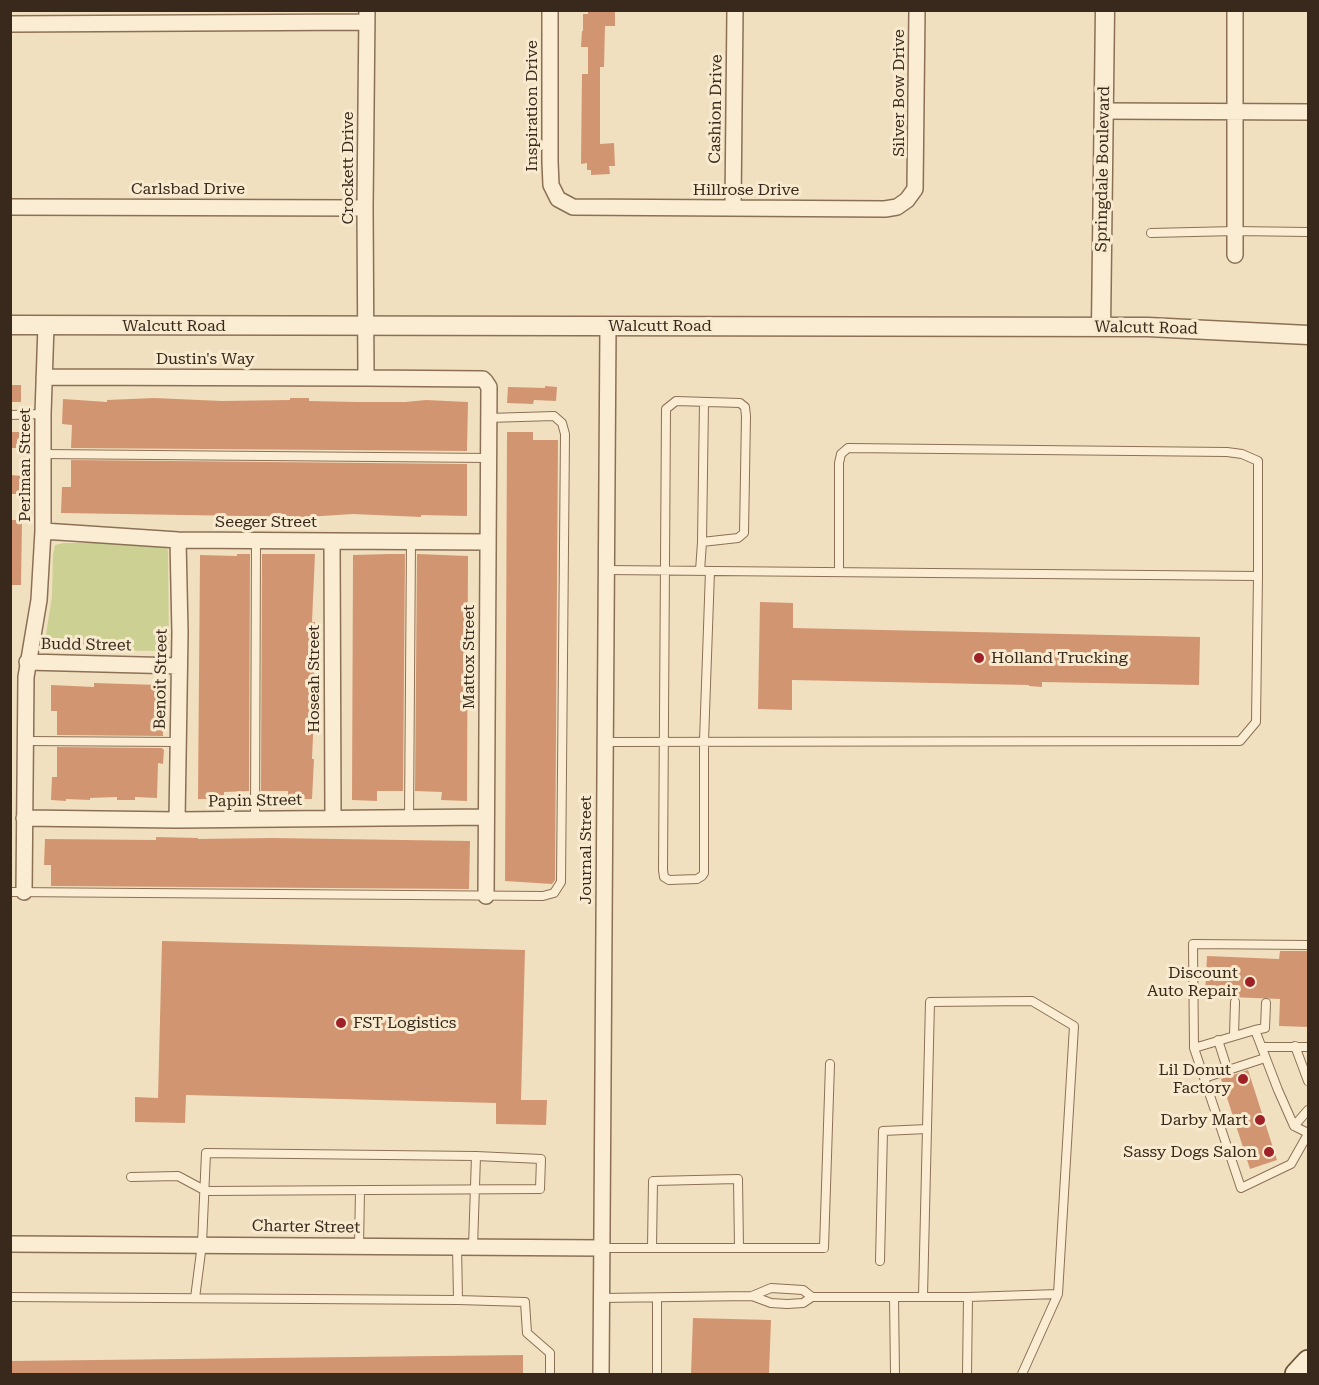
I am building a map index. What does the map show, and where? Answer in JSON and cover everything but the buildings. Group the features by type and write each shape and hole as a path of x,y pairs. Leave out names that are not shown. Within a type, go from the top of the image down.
{"main road":[{"path":"1296,1374 1308,1361"}],"street":[{"name":"Inspiration Drive","path":"550,10 549,162 551,185 558,199"},
{"name":"Cashion Drive","path":"733,207 735,10"},
{"name":"Silver Bow Drive","path":"917,10 917,176"},
{"name":"Springdale Boulevard","path":"1101,327 1104,10"},
{"path":"1235,10 1235,255"},
{"path":"10,24 367,16"},
{"name":"Crockett Drive","path":"366,325 367,16"},
{"path":"1104,111 1308,112"},
{"name":"Hillrose Drive","path":"558,199 573,207 891,208 907,200 915,189 917,176"},
{"name":"Carlsbad Drive","path":"10,207 365,208"},
{"name":"Walcutt Road","path":"10,325 1148,327 1308,335"},
{"name":"Perlman Street","path":"17,892 24,818 27,662 39,600 43,531 42,454 46,325"},
{"path":"366,325 366,378"},
{"name":"Journal Street","path":"601,1374 608,326"},
{"name":"Dustin's Way","path":"44,377 483,379 489,387 489,418"},
{"name":"Mattox Street","path":"486,896 489,418"},
{"name":"Seeger Street","path":"43,531 178,540 488,542"},
{"name":"Benoit Street","path":"177,819 178,540"},
{"name":"Hoseah Street","path":"332,541 333,818"},
{"name":"Budd Street","path":"27,662 179,666"},
{"name":"Papin Street","path":"24,818 486,817"},
{"name":"Charter Street","path":"10,1244 601,1248"}],"lane":[{"path":"1151,233 1308,232"},
{"path":"702,542 738,538 744,532 746,417 745,407 740,403 676,401 666,409 662,741 663,870 664,877 669,880 697,879 704,873 704,741 710,571"},
{"path":"700,570 704,402"},
{"path":"10,415 43,414"},
{"path":"17,892 486,896 543,896 554,893 561,882 565,434 562,423 554,416 489,418"},
{"path":"605,742 1240,741 1256,722 1258,461 1242,454 848,448 841,454 839,463 839,572"},
{"path":"42,454 489,458"},
{"path":"255,819 256,540"},
{"path":"409,818 411,541"},
{"path":"606,570 1258,576"},
{"path":"26,741 178,742"},
{"path":"1255,1030 1294,1126 1308,1133 1291,1164 1241,1188 1194,1048 1193,944 1308,945"},
{"path":"923,1296 930,1002 1032,1001 1074,1026 1058,1294 1022,1374"},
{"path":"1234,1035 1235,1002"},
{"path":"1194,1048 1265,1028 1266,1003"},
{"path":"1218,1040 1225,1062"},
{"path":"1295,1046 1297,1061 1305,1080"},
{"path":"1262,1047 1308,1047"},
{"path":"1204,1078 1265,1058"},
{"path":"601,1248 824,1248 830,1064"},
{"path":"1271,1071 1280,1068"},
{"path":"1278,1090 1287,1086"},
{"path":"1294,1126 1308,1110"},
{"path":"880,1261 883,1131 927,1129"},
{"path":"131,1177 178,1176 206,1191 540,1189 541,1159 477,1155 206,1153 206,1191 202,1244 195,1298"},
{"path":"458,1300 476,1188 477,1155"},
{"path":"651,1248 654,1181 738,1179 739,1248"},
{"path":"360,1190 360,1246"},
{"path":"752,1296 771,1288 803,1290 812,1297"},
{"path":"601,1298 752,1296 771,1303 787,1304 803,1303 812,1297 968,1297 1058,1294"},
{"path":"10,1297 525,1302 527,1333 550,1353 550,1374"},
{"path":"894,1297 895,1374"},
{"path":"968,1297 968,1374"},
{"path":"657,1298 657,1374"}],"green space":[{"path":"64,543 160,543 167,546 169,646 165,651 52,650 46,647 52,596 53,554 55,545"}],"place":[{"name":"Holland Trucking","path":"979,658"},
{"name":"Discount Auto Repair","path":"1250,982"},
{"name":"FST Logistics","path":"341,1023"},
{"name":"Lil Donut Factory","path":"1243,1079"},
{"name":"Darby Mart","path":"1260,1120"},
{"name":"Sassy Dogs Salon","path":"1269,1152"}]}
